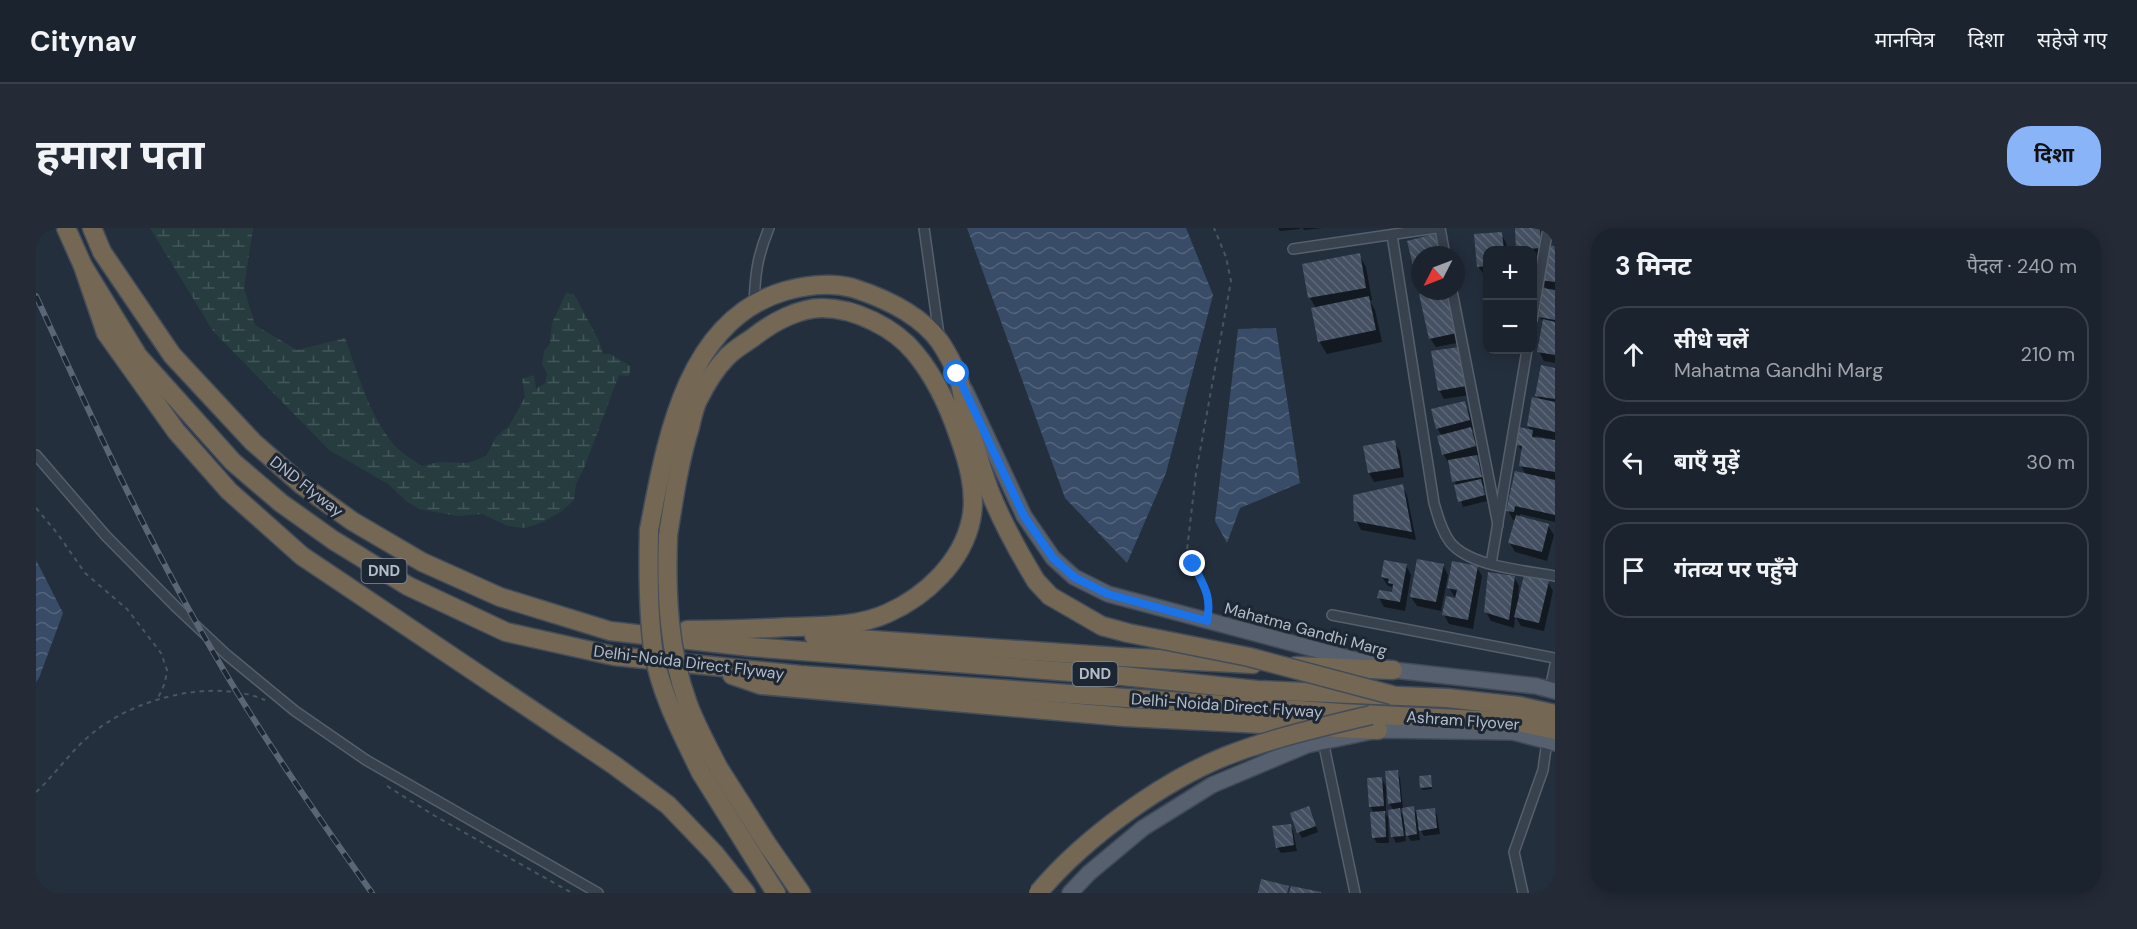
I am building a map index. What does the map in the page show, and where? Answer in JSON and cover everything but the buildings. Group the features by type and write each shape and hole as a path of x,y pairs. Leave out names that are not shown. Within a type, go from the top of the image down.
{"highway":[{"path":"66,228 83,266 106,333 176,431 229,491 302,556 614,765 668,805 715,854 746,893"},
{"name":"DND Flyway","path":"92,228 102,252 172,355 253,442 302,485 352,521 422,562 500,597 610,631"},
{"name":"Delhi-Noida Direct Flyway","path":"83,266 138,356 225,453 281,503 333,540 408,586 506,632 614,656 800,675 1375,722"},
{"path":"776,893 701,773 669,705 654,651 648,589 649,530 669,438 691,376 701,358 722,331 740,314 773,295 823,284 847,286 899,307 920,322 940,342 957,374 964,413 991,494 1036,581 1050,596 1102,626 1249,657 1392,695"},
{"path":"610,631 728,630 855,623 888,613 924,590 941,575 955,558 970,521 973,502 967,458 948,405 913,351 895,335 860,316 843,311 823,308 805,310 767,327 726,358 697,402 681,455 668,535 667,587 674,648 688,704 718,767 801,893"},
{"path":"728,630 1120,657 1393,670"},
{"name":"Delhi-Noida Direct Flyway","path":"610,631 798,651 1123,676 1257,690 1392,695"},
{"path":"699,664 761,685 1125,717 1375,722"},
{"name":"Ashram Flyover","path":"1392,695 1509,705 1555,714"},
{"path":"1038,893 1078,852 1132,809 1172,783 1225,757 1281,738 1375,722"},
{"name":"Ashram Flyover","path":"1375,722 1518,722 1552,738"}],"main road":[{"name":"Mahatma Gandhi Marg","path":"957,374 1024,516 1053,558 1074,577 1108,594 1393,670 1552,690"},
{"path":"1070,893 1089,873 1143,828 1212,785 1307,745 1375,722"}],"street":[{"path":"754,306 755,271 762,244 770,228"},
{"path":"924,228 940,342"},
{"path":"1293,249 1438,228 1443,246"},
{"path":"1536,300 1548,228"},
{"path":"1392,235 1432,491 1440,525 1450,542 1464,555 1491,564 1555,576"},
{"path":"1454,300 1498,525"},
{"path":"1491,564 1526,354"},
{"path":"36,455 106,536 177,608 227,655 295,711 366,760 598,893"},
{"path":"1332,615 1555,658"},
{"path":"1552,690 1555,665"},
{"path":"1523,893 1514,852 1552,738"},
{"path":"1323,741 1355,893"}],"path":[{"path":"1207,621 1210,606 1208,596 1187,550 1196,473 1231,282 1226,257 1214,228"},
{"path":"36,508 85,573 127,609 161,653 167,670 165,683 158,698"},
{"path":"36,792 92,733 112,718 158,698 210,692 250,694 271,703"},
{"path":"385,784 435,816 572,893"}],"green space":[{"path":"150,228 253,228 244,288 255,325 297,350 345,338 366,397 380,425 399,450 422,466 439,462 468,463 486,456 497,436 509,426 525,397 522,379 534,375 536,389 545,383 547,374 542,364 544,352 550,343 552,323 566,293 574,294 599,341 603,354 610,354 631,366 629,376 619,375 576,484 574,500 562,511 543,522 525,528 508,526 482,514 457,516 419,509 406,501 388,484 329,450 213,331"}],"water":[{"path":"967,228 1186,228 1213,295 1166,473 1127,563 1065,498"},
{"path":"1276,328 1300,483 1240,508 1227,543 1215,521 1238,329"},
{"path":"36,560 63,613 36,682"}],"railway":[{"path":"36,296 120,475 187,607 269,743 372,893"}],"route":[{"path":"957,374 1024,516 1053,558 1074,577 1108,594 1207,621 1210,606 1208,596 1193,564"}]}
